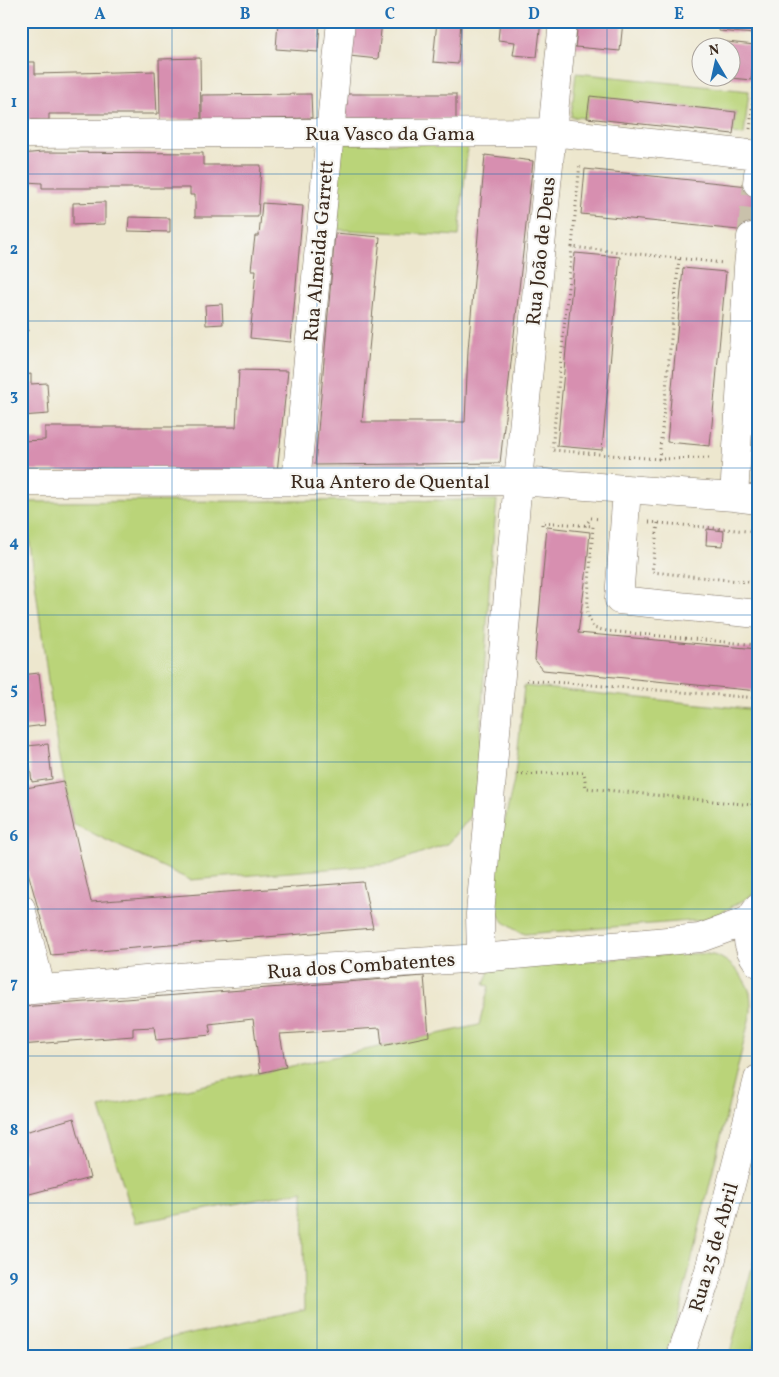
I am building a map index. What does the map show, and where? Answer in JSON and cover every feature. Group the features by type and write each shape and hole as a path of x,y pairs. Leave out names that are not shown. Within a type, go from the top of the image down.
{"street":[{"name":"Rua Almeida Garrett","path":"296,482 341,21"},
{"name":"Rua João de Deus","path":"481,958 480,914 518,481 563,21"},
{"name":"Rua Vasco da Gama","path":"21,134 552,132 754,147"},
{"path":"757,183 758,174"},
{"path":"746,498 748,267 751,237"},
{"name":"Rua Antero de Quental","path":"21,482 518,481 746,498"},
{"path":"627,489 619,600 758,614"},
{"path":"21,908 31,989"},
{"path":"754,914 747,931 748,942 754,958"},
{"name":"Rua dos Combatentes","path":"31,989 202,975 481,958 700,938 754,914"},
{"name":"Rua dos Combatentes","path":"700,938 754,958"},
{"name":"Rua 25 de Abril","path":"680,1356 747,1164 758,1079"}],"path":[{"path":"754,147 758,50"},
{"path":"580,163 552,450 659,459 714,458"},
{"path":"572,247 732,264"},
{"path":"659,459 679,259"},
{"path":"541,532 542,522 592,526 586,612 593,628 607,631 758,645"},
{"path":"758,532 658,523 652,572 758,583"},
{"path":"502,678 758,698"},
{"path":"510,774 584,772 586,788 752,805 758,760"}],"green space":[{"path":"576,73 692,85 692,88 749,91 744,135 733,134 736,112 590,97 587,118 571,117"},
{"path":"334,143 468,144 459,236 326,229"},
{"path":"497,500 490,573 476,810 449,843 390,864 190,880 73,824 53,716 29,536 21,536 21,502"},
{"path":"524,686 758,710 758,892 717,915 702,920 525,934 504,922 496,910 494,882 515,774"},
{"path":"682,954 712,955 730,964 742,977 748,988 751,1012 675,1329 665,1356 90,1356 305,1309 303,1191 135,1223 100,1108 479,1025 489,986 484,985 490,968"},
{"path":"758,1244 758,1331 752,1356 729,1356"}],"building":[{"path":"278,21 320,23 318,52 276,49"},
{"path":"353,21 382,21 378,59 349,56"},
{"path":"437,21 461,21 458,64 433,62"},
{"path":"500,21 541,21 537,57 513,55 515,42 498,40"},
{"path":"578,21 623,21 620,51 575,47"},
{"path":"719,21 757,21 756,34 719,31"},
{"path":"742,44 755,45 751,80 742,79"},
{"path":"200,58 201,119 160,120 159,59"},
{"path":"21,62 35,62 35,74 155,71 157,114 49,114 49,120 21,120"},
{"path":"311,94 312,118 202,120 202,95"},
{"path":"348,94 456,94 456,119 345,119"},
{"path":"590,96 736,112 733,134 587,118"},
{"path":"42,152 203,153 203,165 261,165 258,217 195,217 195,195 190,195 190,188 42,188 42,183 26,182 27,211 21,211 21,154"},
{"path":"485,155 533,161 500,463 315,465 335,233 380,237 362,422 465,422 468,350"},
{"path":"585,169 758,187 758,232 581,214"},
{"path":"105,202 105,224 73,225 73,203"},
{"path":"262,203 303,206 291,342 250,338 256,270 251,270 255,236 259,236"},
{"path":"129,217 170,218 170,232 128,231"},
{"path":"21,241 26,241 28,331 21,331"},
{"path":"575,253 620,257 602,450 557,446"},
{"path":"683,268 726,272 710,446 667,442"},
{"path":"222,304 223,324 206,325 205,305"},
{"path":"21,334 24,334 24,375 31,374 31,384 47,383 49,414 21,416"},
{"path":"239,370 288,371 277,472 21,470 21,441 45,440 45,427 236,427"},
{"path":"547,527 590,532 578,633 758,649 758,691 543,670 535,660"},
{"path":"707,529 724,531 723,546 706,545"},
{"path":"21,541 25,541 23,571 21,571"},
{"path":"39,673 45,725 21,728 21,675"},
{"path":"48,744 52,779 32,782 27,746"},
{"path":"63,781 91,902 363,882 373,928 51,955 21,847 21,789"},
{"path":"424,976 429,1036 382,1046 380,1028 280,1034 286,1067 260,1073 253,1019 209,1024 211,1035 156,1040 154,1027 133,1028 133,1036 21,1045 21,1007"},
{"path":"74,1118 90,1178 22,1196 21,1162 25,1161 21,1145 21,1133"}],"tunnel":[{"path":"751,237 757,183"}]}
